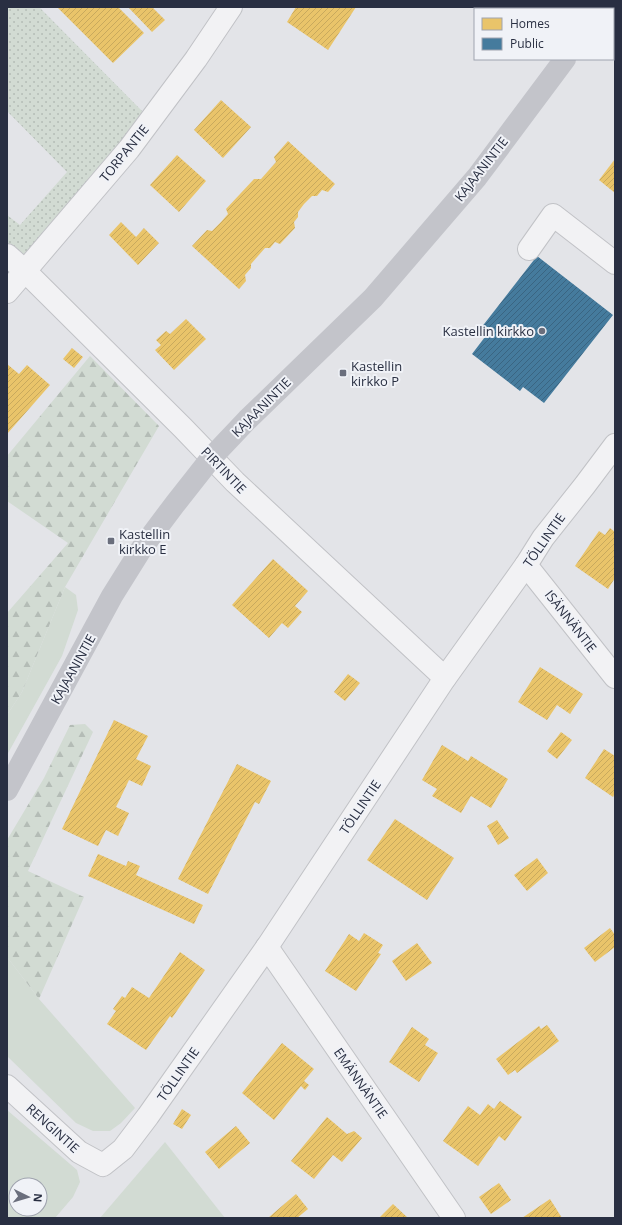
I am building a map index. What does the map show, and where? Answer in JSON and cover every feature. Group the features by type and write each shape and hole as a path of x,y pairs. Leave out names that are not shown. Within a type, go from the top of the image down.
{"main road":[{"name":"KAJAANINTIE","path":"7,790 112,596 142,548 175,504 212,457 247,420 373,298 477,177 564,60"}],"street":[{"name":"TORPANTIE","path":"7,292 129,149 196,59 231,7"},
{"path":"529,249 553,215 615,263"},
{"name":"PIRTINTIE","path":"7,256 212,457 235,482 445,678"},
{"name":"TÖLLINTIE","path":"103,1166 122,1149 148,1116 267,947 445,678 526,565 543,538 615,444"},
{"name":"ISÄNNÄNTIE","path":"526,565 615,677"},
{"name":"EMÄNNÄNTIE","path":"267,947 454,1218"},
{"name":"RENGINTIE","path":"7,1086 79,1152 103,1166"}],"green space":[{"path":"7,7 39,7 145,114 31,257 7,265 7,215 20,225 67,172 7,111"},
{"path":"90,356 159,426 65,587 22,692 7,715 7,613 68,543 7,501 7,456"},
{"path":"65,587 76,595 78,610 62,656 7,755 7,715 22,692"},
{"path":"85,724 93,732 28,871 84,897 39,999 7,957 7,840 44,778 70,725"},
{"path":"7,957 39,999 135,1108 121,1123 110,1131 93,1131 76,1123 7,1056"},
{"path":"7,1110 77,1170 80,1182 73,1197 55,1218 7,1218"},
{"path":"165,1142 225,1218 100,1218"}],"building: Homes":[{"path":"57,7 118,7 144,33 113,63"},
{"path":"128,7 152,7 165,20 152,32"},
{"path":"296,7 356,7 328,50 287,22"},
{"path":"221,100 251,127 223,158 194,130"},
{"path":"288,141 335,184 328,192 322,190 317,196 312,196 304,204 298,212 298,217 294,222 295,228 280,244 275,242 270,248 265,248 251,264 251,268 245,275 246,281 239,289 192,246 207,230 212,231 221,222 228,214 226,209 254,179 261,179 276,162 274,157"},
{"path":"177,155 206,181 179,212 150,185"},
{"path":"615,159 615,193 599,180"},
{"path":"121,222 136,237 144,228 159,243 138,265 109,235"},
{"path":"186,319 206,339 174,370 155,350 161,345 156,340 166,331 170,334"},
{"path":"72,348 83,357 74,368 63,359"},
{"path":"7,364 19,374 27,365 50,385 7,434"},
{"path":"610,528 615,532 615,578 608,589 575,566 599,531 605,535"},
{"path":"273,559 308,591 295,606 302,612 288,628 282,623 269,638 232,605"},
{"path":"540,667 583,694 570,714 557,705 547,720 518,702"},
{"path":"348,674 360,683 345,701 334,692"},
{"path":"114,720 148,736 136,759 151,766 142,786 129,780 116,807 129,813 118,836 106,830 98,846 62,829"},
{"path":"561,732 572,740 557,759 547,751"},
{"path":"442,745 468,761 471,756 508,779 491,808 471,796 461,813 432,796 437,789 422,780"},
{"path":"604,749 615,756 615,793 613,797 585,778"},
{"path":"237,764 271,781 259,804 255,802 208,894 178,879"},
{"path":"395,819 454,858 427,900 367,860"},
{"path":"497,820 509,838 498,845 487,826"},
{"path":"98,854 126,866 128,861 140,866 136,875 203,905 194,924 88,876"},
{"path":"537,858 548,873 527,891 514,875"},
{"path":"610,928 615,935 615,947 595,962 584,948"},
{"path":"364,933 383,945 378,953 381,954 356,991 325,971 349,934 359,941"},
{"path":"417,943 432,963 406,981 392,961"},
{"path":"180,952 205,970 172,1018 170,1016 146,1050 107,1024 116,1011 113,1009 122,996 125,998 132,987 149,998"},
{"path":"547,1025 559,1041 517,1073 515,1070 508,1075 496,1059 539,1026 541,1029"},
{"path":"412,1027 429,1039 425,1045 438,1053 419,1082 389,1062"},
{"path":"282,1043 314,1069 304,1081 309,1085 305,1090 301,1086 274,1120 242,1093"},
{"path":"500,1101 522,1117 505,1141 499,1136 478,1166 443,1141 468,1106 480,1115 488,1104 494,1109"},
{"path":"182,1109 191,1115 182,1129 173,1124"},
{"path":"327,1117 347,1134 354,1131 362,1138 342,1162 333,1155 314,1179 291,1161"},
{"path":"236,1126 250,1143 219,1169 205,1152"},
{"path":"499,1183 511,1200 491,1214 479,1197"},
{"path":"296,1194 308,1209 297,1218 268,1218"},
{"path":"550,1199 562,1218 522,1218"},
{"path":"393,1204 408,1218 379,1218"}],"building: Public":[{"name":"Kastellin kirkko","path":"537,256 613,315 544,403 523,387 520,391 472,354 488,333 481,328"}],"place":[{"name":"Kastellin kirkko","path":"542,331"},
{"name":"Kastellin kirkko P","path":"343,373"},
{"name":"Kastellin kirkko E","path":"111,541"}]}
